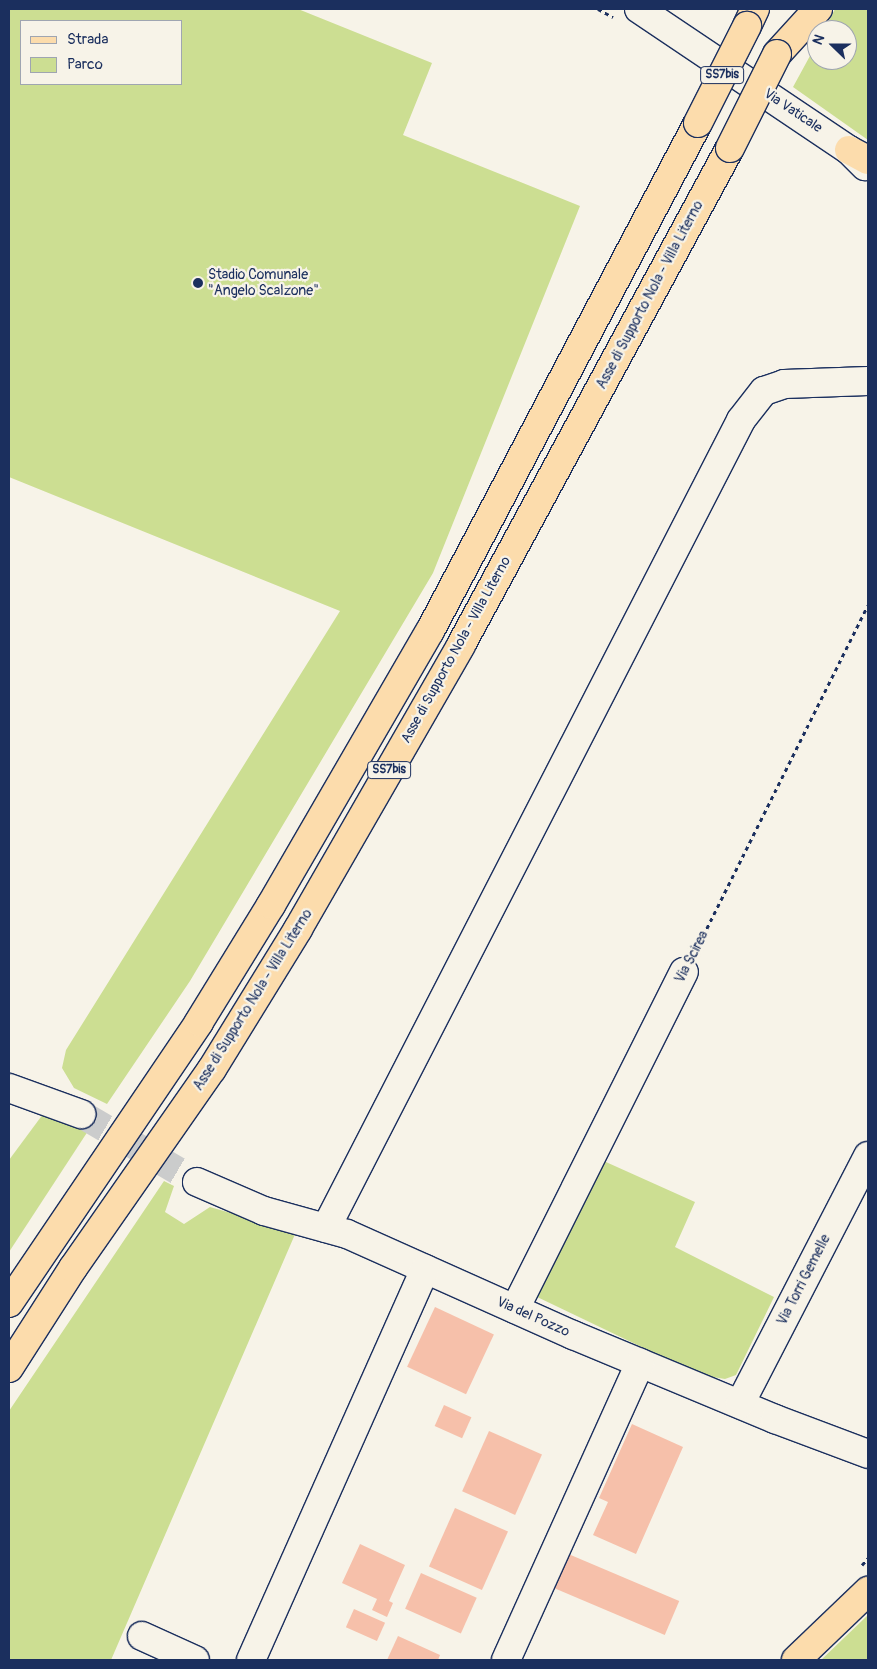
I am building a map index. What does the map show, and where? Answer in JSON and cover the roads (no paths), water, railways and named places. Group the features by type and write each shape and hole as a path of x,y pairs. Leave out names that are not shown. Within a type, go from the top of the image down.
{"main road":[{"name":"Asse di Supporto Nola - Villa Literno","path":"9,1368 73,1268 212,1069 298,929 460,646 730,148 777,54 797,9"},
{"path":"777,54 818,9"},
{"name":"SS7bis","path":"9,1303 198,1022 272,904 430,630 698,124 751,15"},
{"path":"796,1660 860,1599 868,1582"}],"street":[{"name":"Via Vaticale","path":"639,9 859,155 868,168"},
{"path":"326,1228 741,420 764,391 784,384 868,380"},
{"name":"Via Scirea","path":"515,1309 684,972"},
{"path":"9,1088 82,1114"},
{"name":"Via Torri Gemelle","path":"740,1404 868,1156"},
{"name":"Via del Pozzo","path":"197,1182 264,1211 326,1228 640,1363 868,1454"},
{"path":"251,1660 425,1269"},
{"path":"506,1660 640,1363"},
{"path":"142,1636 195,1660"}],"tunnel":[{"path":"81,1114 197,1182"}],"place":[{"name":"Stadio Comunale \"Angelo Scalzone\"","path":"198,283"}]}
